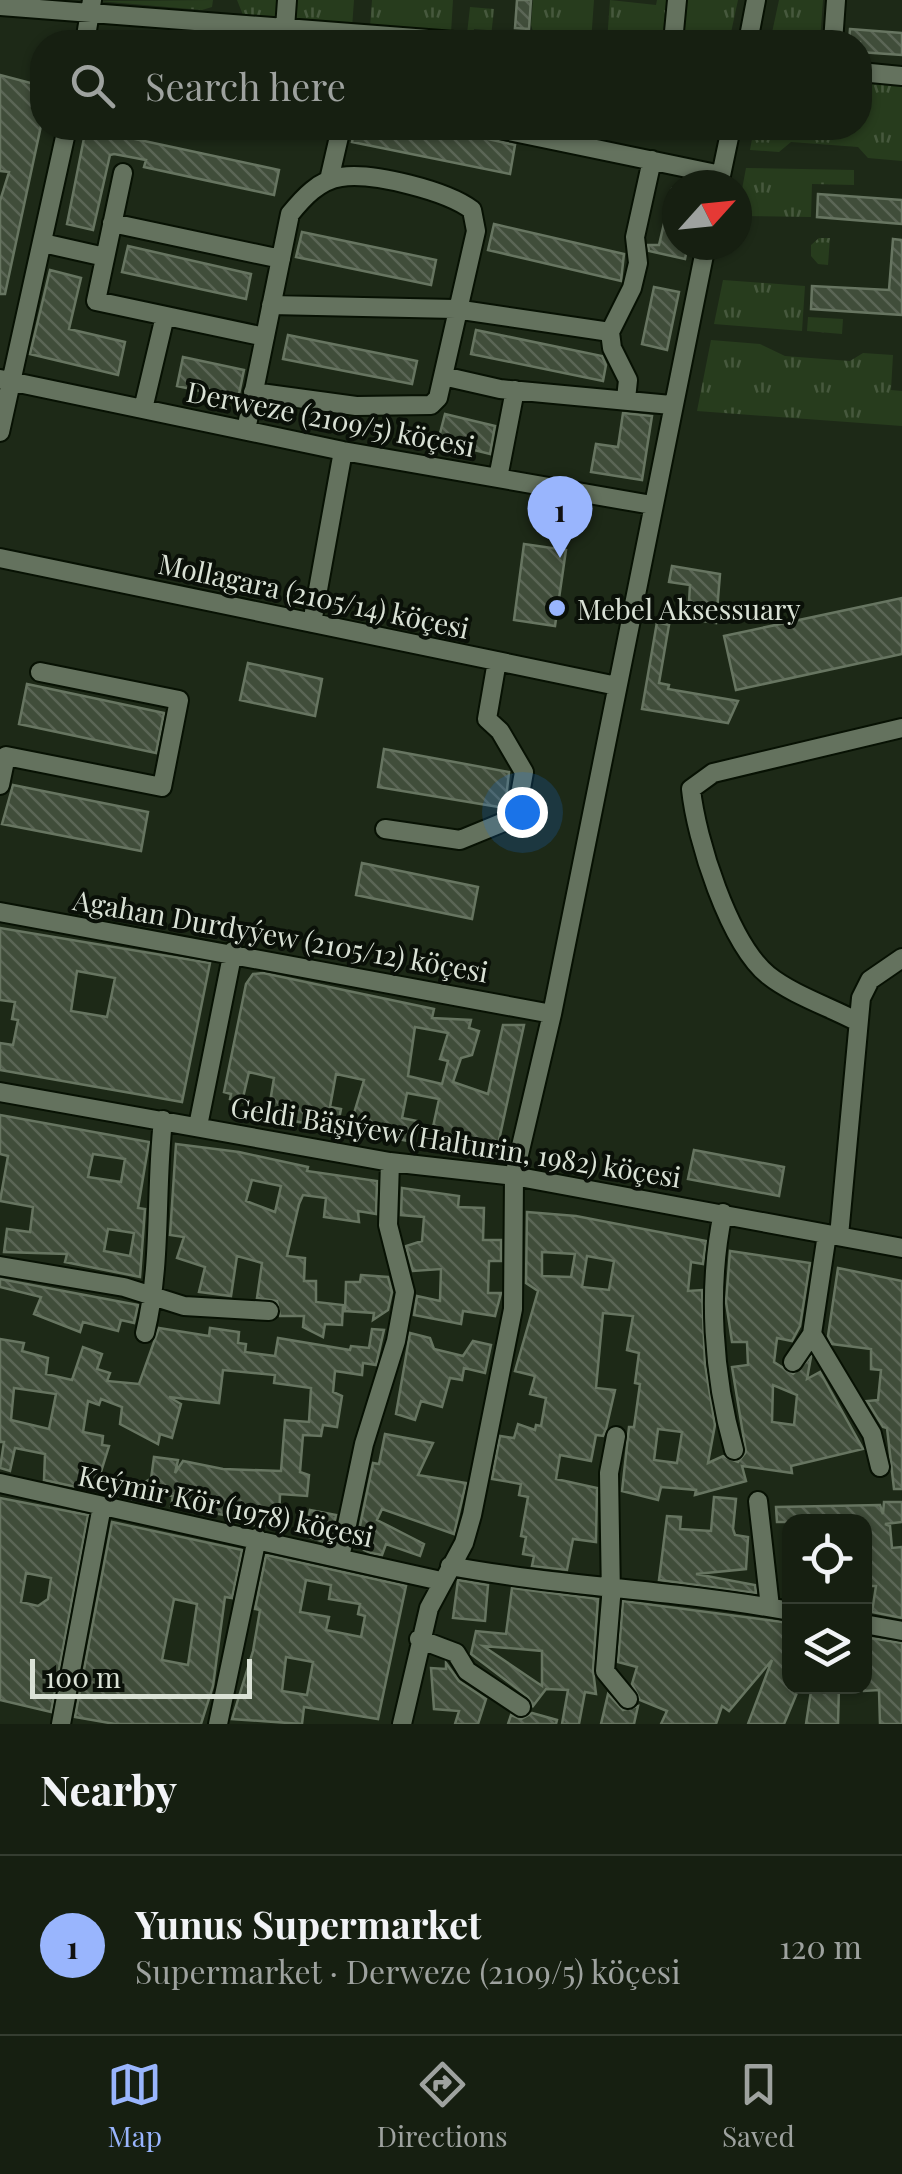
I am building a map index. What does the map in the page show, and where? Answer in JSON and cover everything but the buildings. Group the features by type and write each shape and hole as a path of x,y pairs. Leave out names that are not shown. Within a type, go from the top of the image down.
{"street":[{"path":"285,28 288,0"},
{"path":"675,30 677,0"},
{"path":"750,30 756,0"},
{"path":"833,30 836,0"},
{"path":"11,4 91,6 311,30"},
{"path":"872,73 902,76"},
{"path":"0,432 5,380 65,140"},
{"path":"330,180 338,140"},
{"path":"554,140 686,170"},
{"path":"722,170 728,140"},
{"path":"626,399 628,380 612,348 610,332 632,288 638,263 635,238 652,160"},
{"path":"123,173 96,301 265,337"},
{"path":"246,430 253,392 290,214 305,195 330,180 362,177 436,192 472,210 476,231 455,308 438,398 431,404 356,406 253,392"},
{"path":"112,224 281,259"},
{"path":"42,243 106,256"},
{"path":"402,1724 419,1639 472,1515 513,1309 514,1176 552,1014 703,260"},
{"path":"272,305 455,308 610,332"},
{"path":"143,409 165,316"},
{"path":"442,376 515,390 671,405"},
{"name":"Derweze (2109/5) köçesi","path":"5,380 343,451 652,505"},
{"path":"498,478 515,390"},
{"path":"312,623 343,451"},
{"name":"Mollagara (2105/14) köçesi","path":"0,558 617,686"},
{"path":"385,829 460,840 516,817 524,772 500,731 487,720 497,662"},
{"path":"0,785 6,756 162,787 179,700 40,672"},
{"path":"858,1022 770,976 754,961 716,882 690,789 713,773 902,728"},
{"name":"Agahan Durdyýew (2105/12) köçesi","path":"0,912 233,952 552,1014"},
{"path":"198,1126 233,952"},
{"path":"793,1362 812,1334 833,1235 860,998 870,980 902,958"},
{"name":"Geldi Bäşiýew (Halturin, 1982) köçesi","path":"0,1092 390,1162 514,1176 902,1248"},
{"path":"145,1333 154,1295 163,1120"},
{"path":"340,1558 364,1444 396,1342 405,1292 388,1224 390,1162"},
{"path":"723,1213 714,1290 724,1416 734,1450"},
{"path":"0,1266 154,1295 184,1306 269,1311"},
{"path":"812,1334 872,1434 880,1467"},
{"path":"616,1436 608,1473 605,1671 628,1700"},
{"name":"Keýmir Kör (1978) köçesi","path":"0,1483 340,1558 445,1574 609,1590 654,1589 782,1609"},
{"path":"758,1501 770,1607"},
{"path":"61,1724 102,1506"},
{"path":"218,1724 257,1538"},
{"path":"872,1625 902,1631"},
{"path":"419,1639 450,1649 476,1678 521,1707"}],"green space":[{"path":"213,0 212,7 202,10 98,1"},
{"path":"237,0 280,0 279,17 243,15"},
{"path":"296,0 354,0 352,28 294,23"},
{"path":"372,0 453,0 451,30 370,27"},
{"path":"533,0 594,0 592,30 533,30"},
{"path":"610,0 656,5 657,0 669,0 667,30 608,30"},
{"path":"686,0 738,0 732,30 684,30"},
{"path":"779,0 823,0 821,30 773,30"},
{"path":"470,7 494,9 492,30 467,30"},
{"path":"872,81 902,84 902,161 868,158 858,147 791,142 779,152 750,150 752,140 872,140"},
{"path":"746,168 854,170 854,185 812,184 811,217 752,216 752,170"},
{"path":"819,238 830,238 828,265 818,264 811,256 811,245"},
{"path":"723,280 805,286 802,331 714,324"},
{"path":"808,317 843,319 842,334 807,331"},
{"path":"711,340 760,344 785,356 850,361 863,353 893,355 891,390 902,391 902,426 697,411"}],"place":[{"name":"Yunus Supermarket","path":"560,558"},
{"name":"Mebel Aksessuary","path":"557,608"}]}
